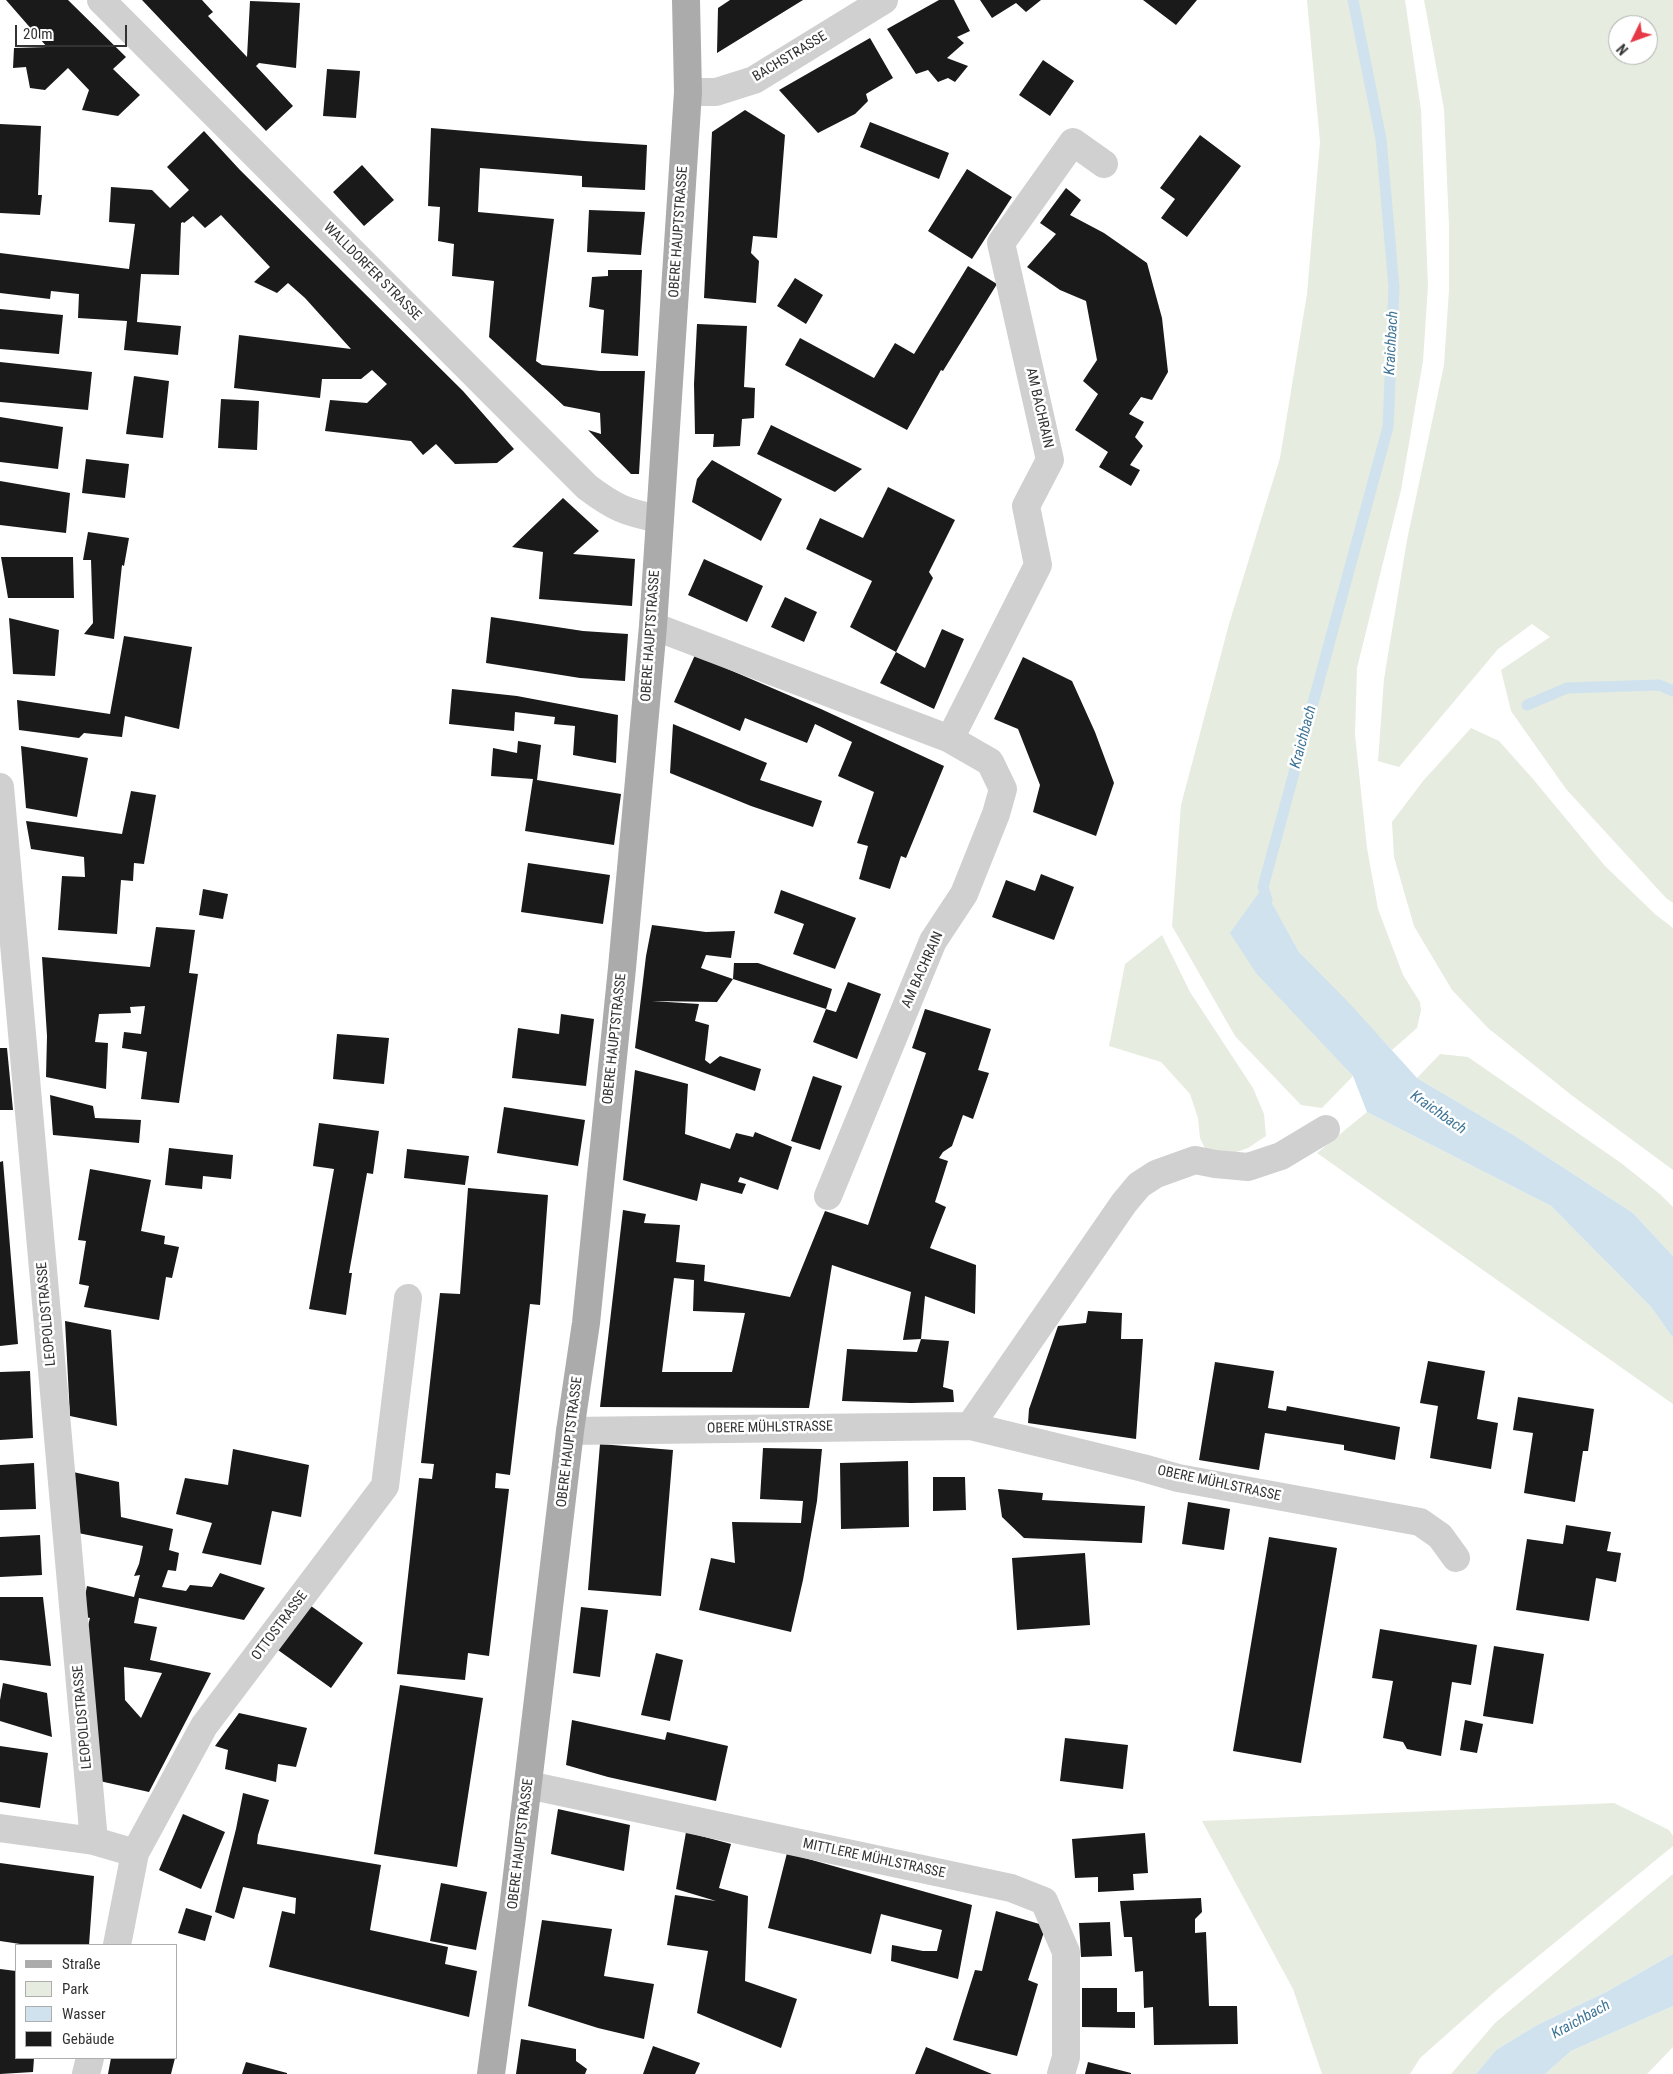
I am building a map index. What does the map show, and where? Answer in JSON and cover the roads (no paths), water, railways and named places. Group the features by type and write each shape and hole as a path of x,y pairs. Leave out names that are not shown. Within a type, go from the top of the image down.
{"main road":[{"name":"OBERE HAUPTSTRASSE","path":"491,2074 570,1431 586,1323 622,968 653,626 688,92 686,0"}],"street":[{"name":"WALLDORFER STRASSE","path":"101,0 587,487 609,504 627,512 659,519"},
{"name":"BACHSTRASSE","path":"688,92 716,92 754,80 884,0"},
{"name":"AM BACHRAIN","path":"950,739 1038,565 1026,506 1050,460 1001,243 1073,142 1104,164"},
{"name":"AM BACHRAIN","path":"653,626 950,739 990,762 1003,790 996,814 964,894 933,941 828,1196"},
{"name":"LEOPOLDSTRASSE","path":"0,788 94,1841"},
{"path":"970,1426 1124,1203 1139,1185 1156,1174 1195,1160 1248,1167 1281,1156 1326,1129"},
{"name":"OTTOSTRASSE","path":"117,1944 135,1853 204,1726 385,1486 408,1298"},
{"name":"OBERE MÜHLSTRASSE","path":"570,1431 970,1426 1178,1478 1420,1522 1440,1536 1456,1558"},
{"name":"MITTLERE MÜHLSTRASSE","path":"528,1785 1011,1888 1044,1901 1066,1952 1066,2057 1061,2074"},
{"path":"0,1828 94,1841 135,1853"},
{"path":"86,2074 90,2059"}],"water":[{"path":"1263,887 1299,952 1352,1006 1417,1078 1515,1136 1633,1213 1673,1256 1673,1338 1651,1307 1551,1206 1367,1112 1353,1076 1256,973 1230,933"},
{"path":"1673,1954 1673,2006 1571,2051 1545,2074 1476,2074 1496,2050 1537,2025 1606,1992"}],"waterway":[{"name":"Kraichbach","path":"1267,900 1263,887 1388,427 1394,287 1381,139 1353,0"},
{"path":"1527,705 1567,688 1659,685 1673,691"}]}
